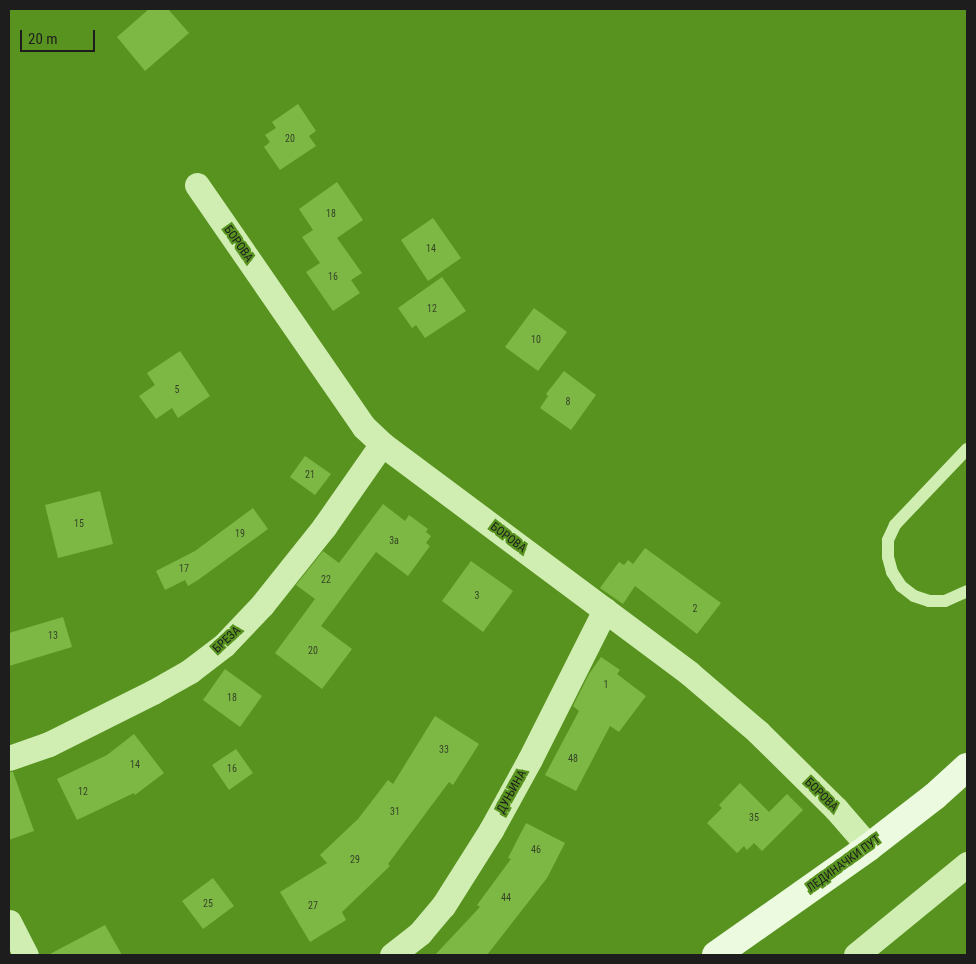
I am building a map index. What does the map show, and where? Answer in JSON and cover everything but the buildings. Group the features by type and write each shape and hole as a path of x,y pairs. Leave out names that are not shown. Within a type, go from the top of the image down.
{"main road":[{"name":"ЛЕДИНАЧКИ ПУТ","path":"716,955 869,847 935,796 967,767"}],"street":[{"name":"БОРОВА","path":"197,185 364,427 382,444 689,673 758,732 836,809 869,847"},
{"name":"БРЕЗА","path":"9,758 49,744 154,692 190,671 224,644 262,605 324,527 382,444"},
{"name":"ДУЊИНА","path":"392,955 420,933 443,906 491,830 605,610"},
{"path":"856,955 965,870"},
{"path":"9,922 26,955"}],"lane":[{"path":"967,449 895,525 888,540 888,557 892,572 901,586 914,596 929,601 945,601 967,591"}]}
